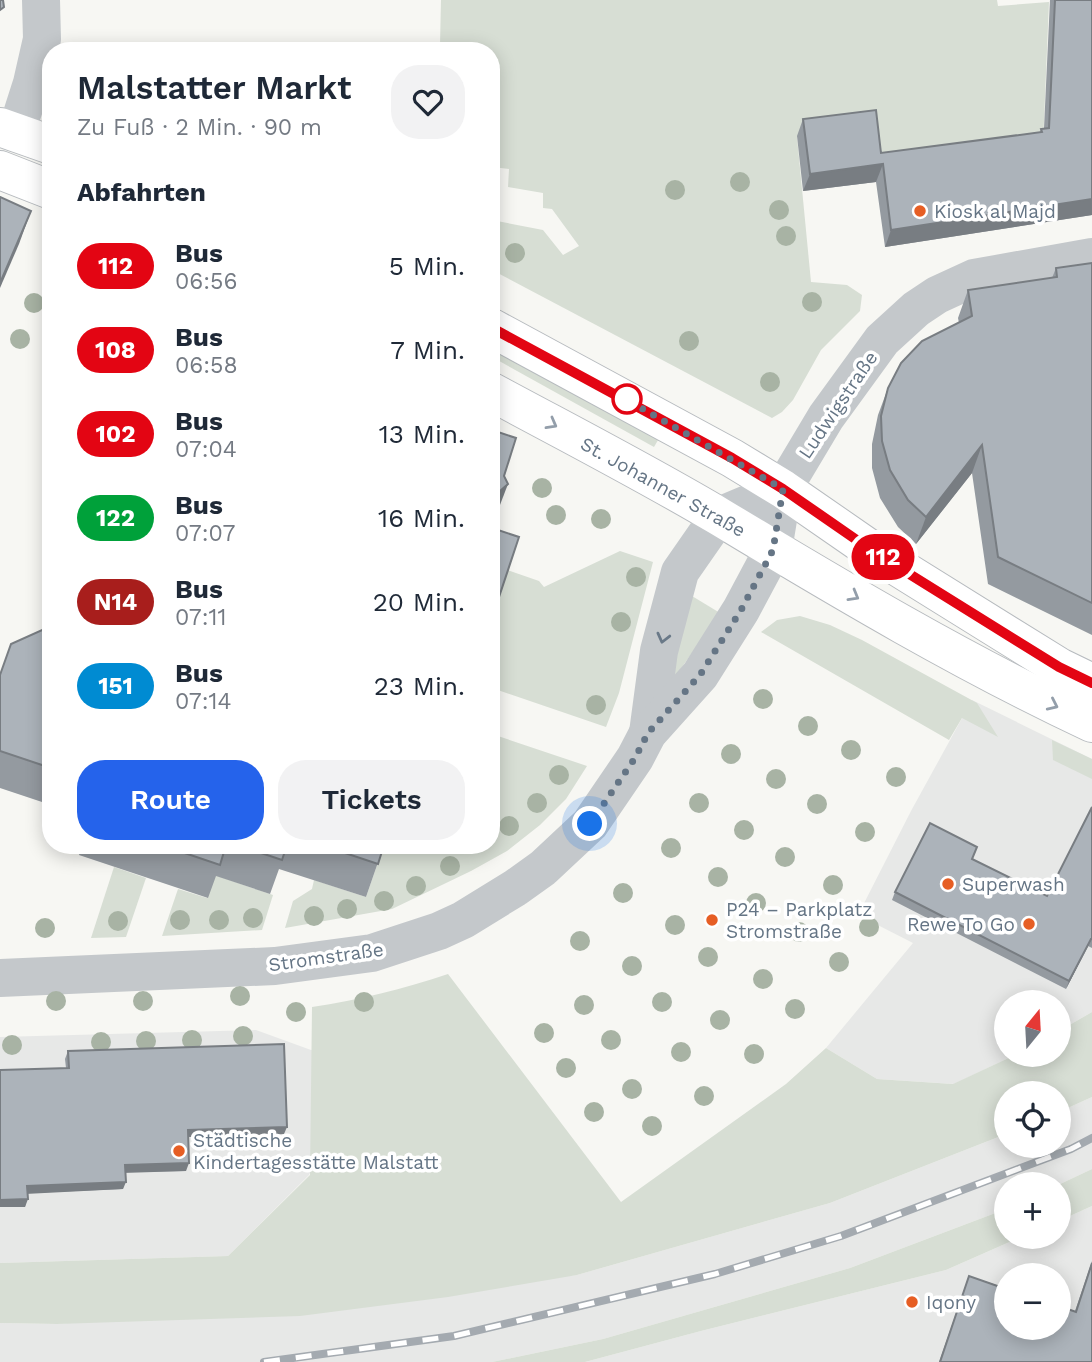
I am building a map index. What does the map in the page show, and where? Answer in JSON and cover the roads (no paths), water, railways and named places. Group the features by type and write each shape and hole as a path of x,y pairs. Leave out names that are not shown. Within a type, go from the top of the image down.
{"main road":[{"path":"22,135 1,170 42,186"},
{"path":"500,332 669,422 783,489 874,552 1059,667 1092,683"},
{"name":"St. Johanner Straße","path":"500,395 719,516 773,550 1019,687 1092,723"}],"street":[{"path":"41,0 42,42"},
{"path":"22,135 42,44"},
{"name":"Ludwigstraße","path":"783,489 826,417 855,376 882,341 916,309 937,295 974,278 1092,257"},
{"path":"719,516 783,489"},
{"name":"Stromstraße","path":"0,978 275,965 372,953 439,931 463,920 543,868 590,824 635,758 648,733 700,675 741,610 773,550 783,489"},
{"name":"Stromstraße","path":"648,733 659,651 680,572 719,516"}],"railway":[{"path":"264,1362 454,1336 715,1274 841,1236 1071,1149 1092,1138"}],"place":[{"name":"Kiosk al Majd","path":"920,211"},
{"name":"Superwash","path":"948,884"},
{"name":"P24 – Parkplatz Stromstraße","path":"712,920"},
{"name":"Rewe To Go","path":"1029,924"},
{"name":"Städtische Kindertagesstätte Malstatt","path":"179,1151"},
{"name":"Iqony","path":"912,1302"}]}
